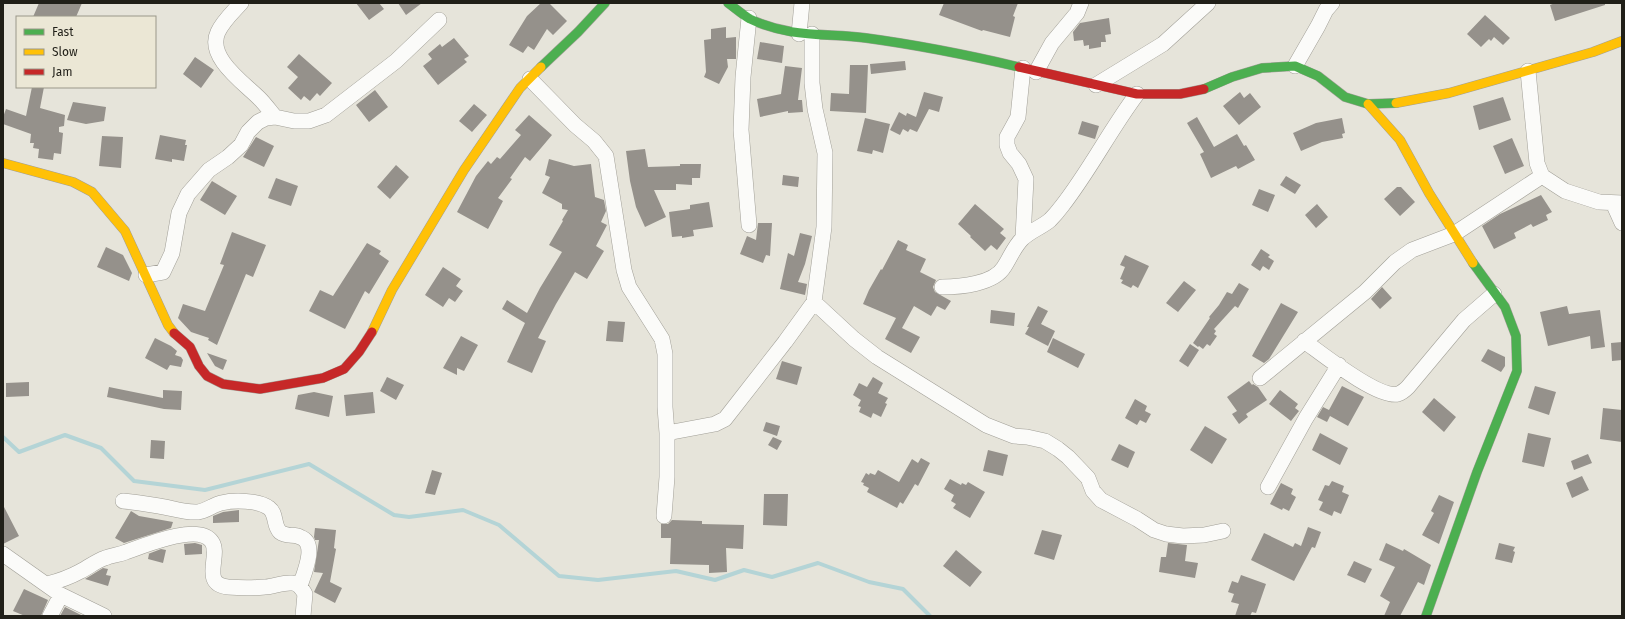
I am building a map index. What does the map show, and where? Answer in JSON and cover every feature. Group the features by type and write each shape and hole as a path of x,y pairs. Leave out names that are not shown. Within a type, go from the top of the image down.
{"street":[{"path":"241,3 224,22 217,33 215,42 218,55 232,73 260,99 275,117"},
{"path":"3,163 73,182 92,192 125,231 168,325 174,333 190,347 199,366 208,376 223,384 260,388 323,378 344,369 359,352 372,332 392,290 464,170 520,88 578,32 605,3"},
{"path":"728,3 749,18 772,28 805,34 865,38 926,47 974,56 1137,94 1180,94 1203,89 1232,77 1262,68 1295,66 1318,76 1345,97 1368,104 1396,103 1449,93 1528,72 1593,52 1622,41"},
{"path":"667,433 715,424 725,419 814,302 824,227 825,152 815,109 802,3"},
{"path":"1023,238 1026,179 1019,164 1010,153 1007,145 1008,137 1018,116 1030,70 1077,13 1081,3"},
{"path":"1096,85 1163,44 1208,3"},
{"path":"1295,66 1326,10 1332,3"},
{"path":"749,18 743,77 741,130 749,225"},
{"path":"146,275 163,272 169,263 179,213 188,194 209,170 228,157 241,145 248,132 258,122 266,118 275,117 294,121 309,121 326,115 396,61 438,20"},
{"path":"1528,72 1537,163 1542,176 1566,191 1599,202 1618,203 1622,223"},
{"path":"530,79 575,125 594,141 606,156 624,270 629,287 662,339 665,354 667,477 664,516"},
{"path":"942,287 962,287 984,280 997,274 1004,268 1023,238 1050,220 1062,206 1084,174 1119,117 1137,94"},
{"path":"1368,104 1400,140 1429,193 1454,234 1494,294 1505,307 1516,336 1517,371 1477,472 1426,616"},
{"path":"1260,378 1365,292 1395,262 1412,250 1454,234 1542,176"},
{"path":"1304,341 1369,386 1385,392 1398,394 1408,387 1464,320 1494,294"},
{"path":"814,302 854,340 877,357 986,425 1014,436 1028,437 1045,441 1058,449 1068,456 1088,478 1093,491 1101,500 1154,530 1166,534 1183,536 1204,535 1223,531"},
{"path":"1268,487 1306,418 1339,365"},
{"path":"123,501 199,512 221,503 239,501 257,503 268,508 274,514 275,525 281,533 288,536 300,536 306,540 310,547 300,586"},
{"path":"47,584 65,579 104,558 125,553 144,544 180,535 200,534 208,537 213,543 214,581 227,587 249,588 293,583 300,586 305,594 303,616"},
{"path":"3,554 47,584 60,596 104,616"},
{"path":"50,616 60,596"}],"building":[{"path":"39,3 82,3 76,16 33,16"},
{"path":"356,3 379,3 384,9 369,20"},
{"path":"398,3 422,3 406,15"},
{"path":"541,3 549,3 567,21 553,35 547,29 534,50 528,46 523,53 509,45 527,16"},
{"path":"944,3 1018,3 1013,16 1015,17 1010,37 982,31 939,15"},
{"path":"1555,3 1605,3 1605,5 1555,21 1550,5"},
{"path":"1485,15 1510,38 1503,45 1494,37 1491,41 1489,39 1481,47 1467,34"},
{"path":"1109,18 1111,34 1105,35 1106,42 1101,42 1101,47 1089,49 1089,45 1084,46 1083,40 1074,41 1073,32 1080,23"},
{"path":"726,27 726,38 736,37 736,59 727,59 728,67 719,84 704,77 706,72 704,40 711,39 711,29"},
{"path":"454,38 469,56 464,59 467,62 438,85 423,66 432,59 428,54 440,44 442,47"},
{"path":"760,42 784,46 782,63 757,59"},
{"path":"299,54 332,83 320,96 317,93 310,101 304,96 301,100 288,88 298,77 287,67"},
{"path":"195,57 214,70 201,88 183,74"},
{"path":"905,61 906,70 871,74 870,64"},
{"path":"850,65 868,65 866,113 830,111 831,93 849,94"},
{"path":"785,66 802,68 798,100 802,100 803,112 788,113 788,111 760,117 757,99 781,94"},
{"path":"32,88 44,88 40,108 65,115 64,126 59,127 59,132 63,133 61,154 54,153 53,160 38,158 39,149 33,148 34,143 30,143 31,134 3,124 3,117 6,109 26,116"},
{"path":"375,90 388,107 369,122 356,105"},
{"path":"924,92 943,97 939,112 929,109 917,132 910,129 908,132 903,129 900,135 890,130 899,112 906,116 907,113 916,117"},
{"path":"1240,92 1244,98 1250,93 1261,107 1239,125 1223,106"},
{"path":"1503,97 1511,120 1479,130 1473,106"},
{"path":"73,102 106,107 104,121 86,124 67,120"},
{"path":"474,104 487,115 472,132 459,121"},
{"path":"529,115 552,135 530,161 525,157 510,178 512,179 498,198 503,201 488,229 457,212 476,176 488,161 491,164 497,157 500,159 521,135 515,130"},
{"path":"1197,117 1214,147 1237,134 1255,160 1238,169 1236,166 1211,178 1200,154 1204,152 1187,123"},
{"path":"865,118 890,124 883,153 873,150 872,154 857,151"},
{"path":"1342,118 1345,133 1342,134 1343,138 1322,142 1301,151 1293,133 1316,123"},
{"path":"1082,121 1099,126 1095,139 1078,134"},
{"path":"160,135 186,140 185,145 187,145 184,161 172,159 172,162 155,159"},
{"path":"102,136 123,137 121,168 99,166"},
{"path":"256,137 274,146 264,167 243,157"},
{"path":"1512,138 1524,166 1505,174 1493,146"},
{"path":"645,149 648,167 701,164 700,178 692,178 692,185 676,184 676,190 654,190 666,217 645,227 636,207 630,181 626,151"},
{"path":"549,159 574,166 591,164 595,197 604,200 606,211 601,222 607,225 596,246 604,251 587,279 575,272 538,338 546,341 532,373 507,362 525,323 502,309 507,300 527,313 562,252 549,245 568,210 562,209 562,204 542,193 550,177 545,175"},
{"path":"396,165 409,177 390,199 377,187"},
{"path":"783,175 799,177 798,187 782,185"},
{"path":"1286,176 1301,185 1295,194 1280,185"},
{"path":"276,178 298,186 291,206 268,198"},
{"path":"212,181 237,196 225,215 200,200"},
{"path":"1397,187 1401,187 1415,202 1400,216 1384,199"},
{"path":"1259,189 1275,195 1268,212 1252,205"},
{"path":"1541,195 1552,212 1546,215 1548,220 1533,227 1531,224 1514,233 1516,238 1494,249 1482,226 1500,214"},
{"path":"709,202 713,227 693,230 694,236 682,238 682,236 672,237 669,212 690,209 690,205"},
{"path":"975,204 1004,229 1000,233 1006,238 997,250 991,245 985,251 958,224"},
{"path":"1317,204 1328,217 1316,228 1305,215"},
{"path":"758,223 772,223 770,256 766,255 763,263 740,254 747,236 756,240"},
{"path":"232,232 266,245 253,277 246,274 217,345 208,340 209,338 191,332 178,318 183,304 205,311 224,265 220,264"},
{"path":"800,233 812,236 805,264 798,282 807,284 805,295 780,289 788,253 794,256"},
{"path":"898,240 908,245 906,250 926,259 920,272 936,280 933,287 935,292 951,301 945,310 937,306 931,316 914,306 902,328 920,337 911,353 885,339 896,318 863,304 869,290 881,269 882,270"},
{"path":"367,243 381,251 379,254 389,261 369,294 365,291 345,329 309,311 320,290 333,296"},
{"path":"106,247 123,255 132,273 129,281 97,267"},
{"path":"1261,249 1270,255 1268,257 1274,261 1269,270 1263,266 1260,271 1251,265"},
{"path":"1125,255 1149,266 1138,288 1133,285 1131,288 1121,283 1123,280 1120,279 1125,267 1120,265"},
{"path":"443,267 461,279 456,286 463,291 455,302 449,298 443,307 425,295"},
{"path":"1184,281 1196,290 1178,312 1166,303"},
{"path":"1239,283 1249,289 1238,308 1235,306 1214,329 1216,331 1214,334 1217,336 1210,346 1207,344 1203,349 1199,346 1198,347 1193,343 1210,318 1209,317 1227,292 1232,294"},
{"path":"1382,287 1392,298 1380,309 1371,299"},
{"path":"1281,303 1298,312 1269,359 1264,363 1252,356"},
{"path":"1038,306 1048,311 1041,324 1055,331 1048,346 1025,334"},
{"path":"1567,306 1569,314 1600,310 1605,347 1591,349 1590,336 1548,346 1540,312"},
{"path":"991,310 1015,313 1014,326 990,323"},
{"path":"608,321 625,322 623,342 606,341"},
{"path":"461,336 478,345 464,371 457,368 457,375 443,368"},
{"path":"155,338 171,346 177,351 175,355 181,357 183,360 181,367 170,365 167,370 145,358"},
{"path":"1053,338 1085,354 1078,368 1047,352"},
{"path":"1622,342 1622,360 1612,361 1611,343"},
{"path":"1190,344 1199,350 1188,367 1179,361"},
{"path":"1488,349 1505,357 1505,366 1501,372 1481,361"},
{"path":"207,353 227,360 223,370 215,366"},
{"path":"782,361 802,367 797,385 776,379"},
{"path":"387,377 404,385 396,400 380,391"},
{"path":"873,377 883,383 878,393 888,398 881,417 873,413 871,418 859,412 861,407 858,406 861,400 853,395 859,383 867,387"},
{"path":"1249,381 1252,385 1253,384 1258,387 1267,400 1246,414 1248,417 1239,424 1232,414 1237,411 1227,397"},
{"path":"29,382 29,396 6,397 6,383"},
{"path":"1342,386 1364,397 1348,426 1330,416 1327,422 1317,417 1323,407 1329,410"},
{"path":"1535,386 1556,392 1549,415 1528,408"},
{"path":"109,387 163,398 163,390 182,391 181,410 164,409 107,397"},
{"path":"1280,390 1298,404 1295,408 1299,411 1291,421 1269,404"},
{"path":"314,392 333,396 329,417 295,409 298,395"},
{"path":"373,392 375,413 346,416 344,395"},
{"path":"1434,398 1456,417 1444,432 1422,412"},
{"path":"1135,399 1147,406 1145,411 1151,414 1146,423 1140,420 1137,425 1125,418"},
{"path":"1603,408 1622,410 1622,442 1600,439"},
{"path":"766,422 780,426 777,436 763,431"},
{"path":"1205,426 1227,439 1212,464 1190,450"},
{"path":"1320,433 1348,448 1340,465 1312,450"},
{"path":"1528,433 1551,438 1544,467 1522,462"},
{"path":"773,437 782,441 777,450 768,445"},
{"path":"151,440 165,441 164,459 150,458"},
{"path":"1119,444 1135,452 1128,468 1111,460"},
{"path":"988,450 1008,455 1003,476 983,471"},
{"path":"1588,454 1592,463 1574,470 1571,461"},
{"path":"921,458 930,463 918,486 915,484 903,504 900,502 897,508 867,492 869,488 861,482 866,473 869,475 870,473 875,475 878,470 899,482 912,459 918,463"},
{"path":"432,470 442,473 435,495 425,493"},
{"path":"1582,476 1589,490 1572,498 1566,483"},
{"path":"950,479 961,485 962,483 966,485 968,482 985,492 970,518 953,508 956,504 951,501 954,495 944,489"},
{"path":"1332,481 1344,486 1342,492 1349,495 1341,514 1334,511 1332,516 1319,510 1323,502 1318,500 1325,485 1329,486"},
{"path":"1281,483 1293,489 1291,494 1296,497 1289,511 1283,508 1282,510 1270,504"},
{"path":"764,494 788,494 787,526 763,525"},
{"path":"1439,495 1454,502 1439,544 1422,535 1434,513 1431,511"},
{"path":"3,505 19,536 3,544"},
{"path":"239,510 239,522 213,523 213,516 223,512"},
{"path":"131,511 139,516 173,522 171,528 124,543 115,538"},
{"path":"672,520 702,521 702,524 744,525 743,549 726,548 727,572 709,573 709,565 670,564 671,538 661,538 661,524 668,524"},
{"path":"1308,527 1321,532 1315,548 1312,547 1294,581 1251,560 1264,533 1293,547 1295,543 1301,546"},
{"path":"315,528 336,530 334,548 336,549 330,582 342,588 335,603 314,592 323,573 314,572 319,540 315,540 314,537"},
{"path":"1042,530 1062,535 1054,560 1034,554"},
{"path":"195,543 202,545 202,554 185,555 184,544"},
{"path":"1168,543 1187,545 1185,561 1198,563 1195,578 1159,572 1161,557 1166,557"},
{"path":"1386,543 1403,551 1404,549 1431,565 1424,585 1418,582 1400,616 1384,616 1390,602 1380,596 1395,567 1379,560"},
{"path":"1499,543 1515,547 1513,551 1515,552 1512,563 1495,559"},
{"path":"161,549 166,550 163,563 148,559 148,554"},
{"path":"956,550 982,572 970,587 943,566"},
{"path":"1354,561 1372,569 1365,583 1347,575"},
{"path":"103,568 108,569 106,575 111,576 108,586 85,579"},
{"path":"1241,575 1266,584 1256,613 1252,612 1250,616 1235,616 1239,604 1231,602 1234,594 1228,592 1232,581 1238,583"},
{"path":"24,589 48,600 41,616 25,616 13,611"},
{"path":"65,607 83,616 60,616"}],"waterway":[{"path":"3,437 19,452 65,435 101,448 134,481 205,490 309,464 394,515 409,517 463,510 499,525 559,576 598,580 676,571 715,580 744,570 772,577 818,563 869,582 903,589 930,616"}],"traffic: fast":[{"path":"541,67 578,32 605,3"},
{"path":"728,3 750,19 779,29 808,34 866,38 885,41 981,58 1019,67"},
{"path":"1204,89 1232,77 1262,68 1295,66 1318,76 1345,97 1368,104 1396,103"},
{"path":"1426,616 1477,472 1517,371 1516,336 1505,307 1473,263"}],"traffic: slow":[{"path":"1396,103 1449,93 1593,52 1622,41"},
{"path":"372,332 392,290 464,170 520,88 541,67"},
{"path":"1368,104 1400,140 1429,193 1473,263"},
{"path":"3,163 73,182 92,192 125,231 168,325 174,333"}],"traffic: jam":[{"path":"1019,67 1137,94 1180,94 1204,89"},
{"path":"174,333 190,347 199,366 207,376 223,384 260,389 323,378 344,369 359,352 372,332"}]}
